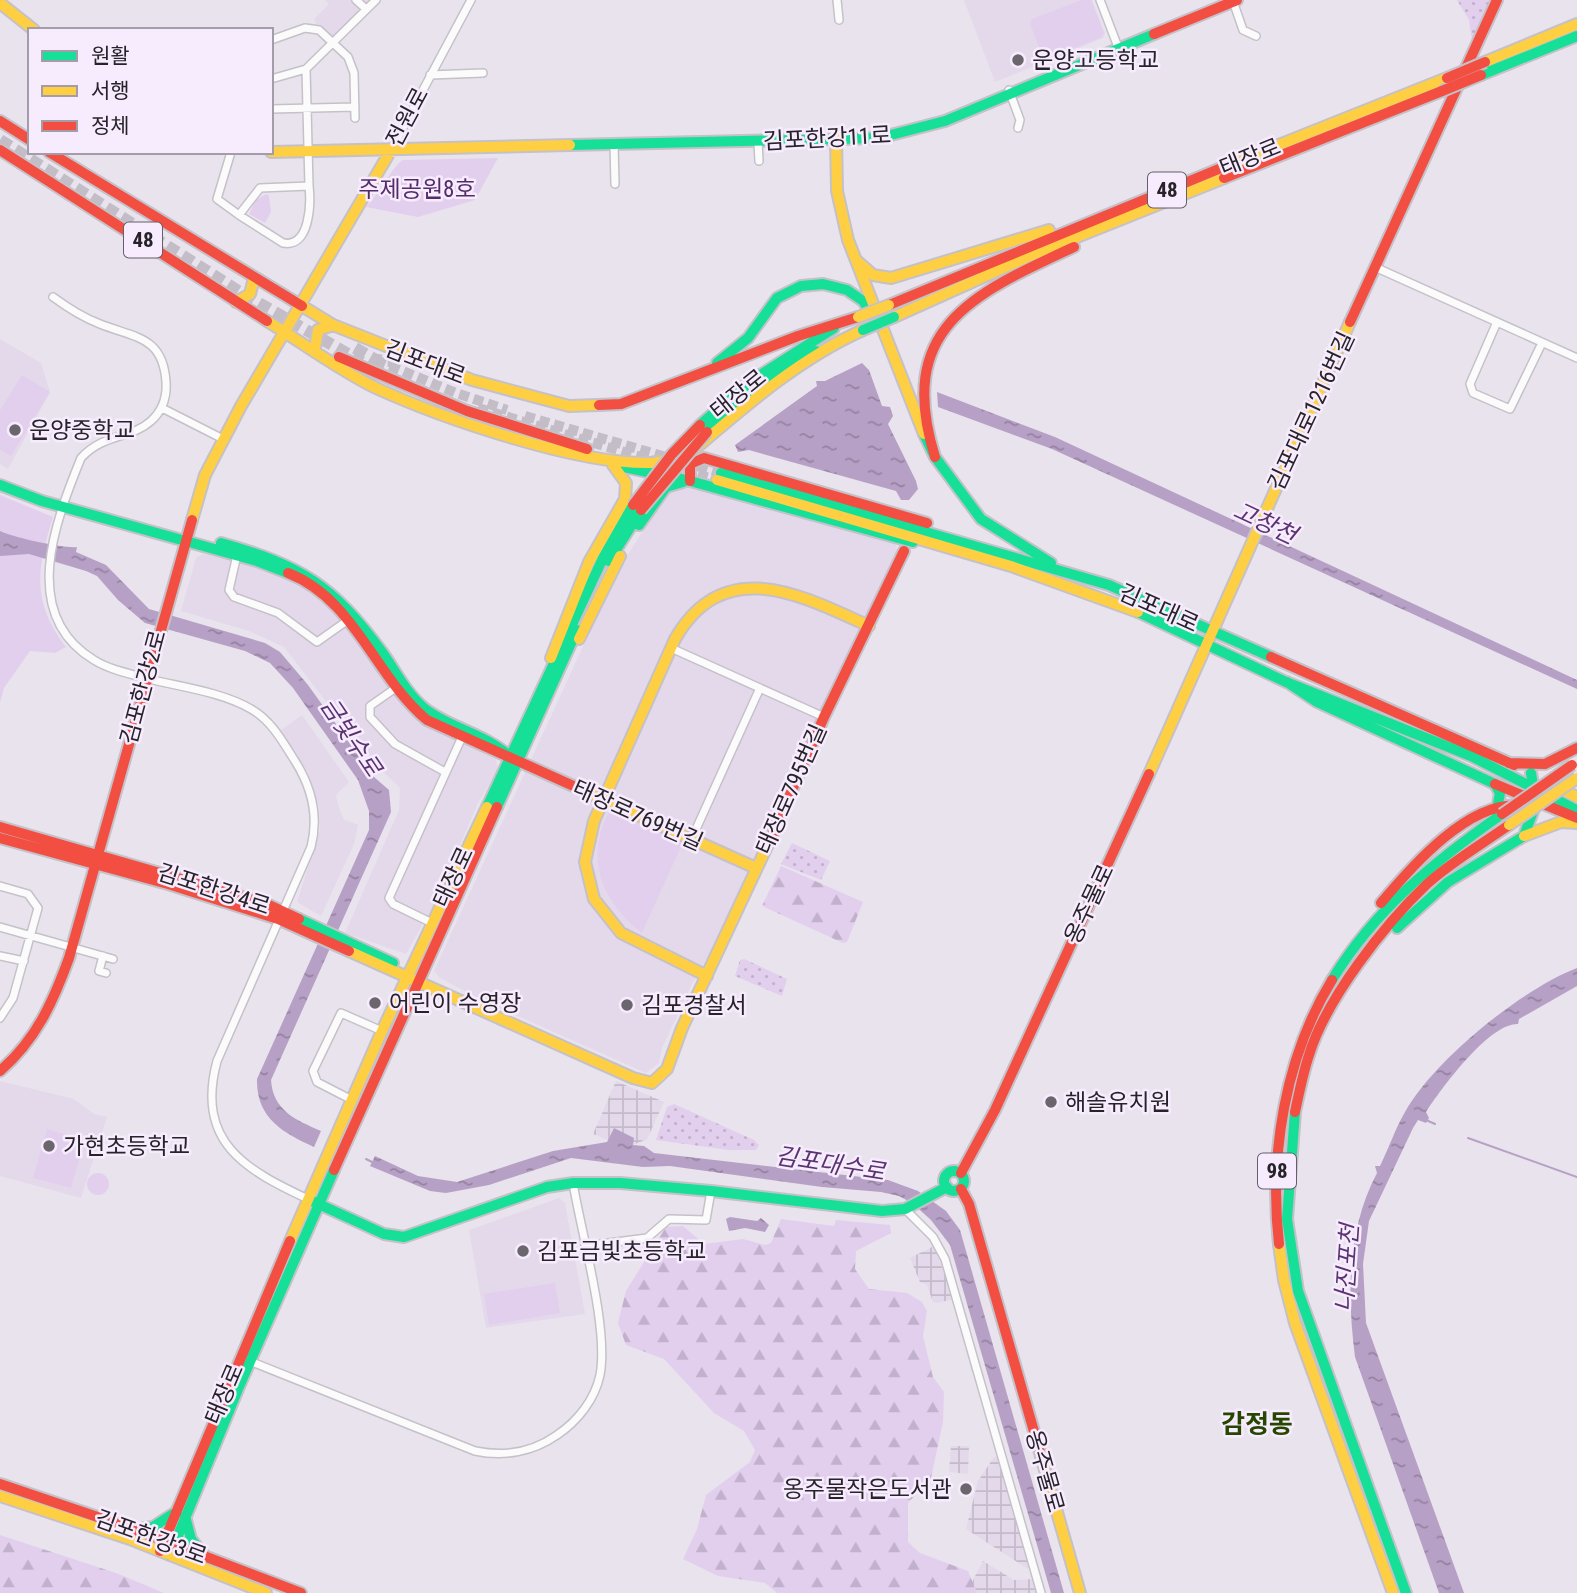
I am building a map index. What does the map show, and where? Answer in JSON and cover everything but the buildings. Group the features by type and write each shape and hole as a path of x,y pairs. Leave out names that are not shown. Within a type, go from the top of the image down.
{"main road":[{"name":"김포한강11로","path":"614,145 836,140 904,134 945,121 1118,45 1233,0"},
{"name":"김포대로1216번길","path":"1212,632 1259,522 1497,0"},
{"path":"0,3 31,28"},
{"name":"태장로","path":"314,1202 413,977 549,682 637,508 703,428 748,383 837,326 1577,24"},
{"name":"태장로","path":"703,428 784,368 863,330 1032,255 1577,36"},
{"path":"0,121 28,139"},
{"name":"김포한강11로","path":"273,152 836,140"},
{"path":"836,140 840,208 880,326 913,412 935,457 981,519 1044,560"},
{"name":"김포대로","path":"0,150 236,302 375,387 445,415 608,462 690,481 890,537 1001,564"},
{"name":"전원로","path":"300,305 391,150"},
{"name":"김포대로","path":"52,154 333,325 407,356 509,392 569,406 615,406 798,336 837,326"},
{"path":"857,261 881,278 904,276 1113,212"},
{"path":"935,457 924,418 923,379 936,340 948,320 970,302 1007,279 1134,216"},
{"path":"236,302 250,294 254,278"},
{"path":"698,376 748,338 776,298 801,286 823,284 847,290 863,301 880,326"},
{"name":"김포한강2로","path":"0,1071 21,1052 46,1018 72,948 145,678 205,475 300,305"},
{"path":"333,325 318,330 314,340 315,348 467,411 591,450"},
{"name":"48","path":"388,385 455,412 591,450 652,463 677,460 690,453 762,391 843,339"},
{"path":"404,362 538,408 591,413 615,406"},
{"path":"549,682 572,653 615,564 634,532 666,487 690,481 690,464 704,458 1044,560 1075,573"},
{"path":"608,462 652,463"},
{"path":"549,682 555,643 581,581 625,499 624,477 608,462"},
{"path":"0,477 65,504"},
{"name":"김포대로","path":"1577,797 1531,773 1212,632 1169,610 1075,573 719,477 939,542 1143,613 1287,682 1470,756 1577,810"},
{"path":"0,485 293,565 328,587 420,715 515,760"},
{"path":"186,537 296,576 325,594 351,617"},
{"path":"890,537 904,551 922,544"},
{"name":"태장로795번길","path":"413,977 645,1078 654,1077 707,976 824,717 904,551"},
{"path":"707,976 626,937 598,905 587,876 585,849 603,799 671,648 681,628 704,606 727,592 760,585 787,590 869,626"},
{"name":"옹주물로","path":"961,1173 995,1110 1212,632"},
{"path":"1287,682 1317,702 1498,782 1577,821"},
{"path":"400,685 430,713 498,745 515,760"},
{"path":"1509,763 1533,767 1560,760 1577,748"},
{"name":"태장로","path":"314,1202 352,1100 382,1031 413,977 432,923 515,760"},
{"name":"태장로769번길","path":"515,760 756,868"},
{"path":"1560,760 1553,778 1561,801"},
{"name":"98","path":"1393,1593 1301,1339 1281,1268 1277,1229 1279,1136 1289,1084 1310,1022 1350,951 1421,874 1448,851 1500,809 1574,764"},
{"path":"1524,836 1536,803 1536,787 1531,773"},
{"name":"98","path":"1406,1593 1308,1322 1289,1238 1290,1154 1298,1091 1323,1022 1356,968 1388,926 1428,883 1577,778"},
{"path":"1498,782 1500,809"},
{"path":"1500,809 1511,802 1524,806 1530,822"},
{"path":"1356,968 1448,882 1524,836 1561,822 1577,821"},
{"name":"김포한강4로","path":"0,827 280,915 413,977"},
{"name":"김포한강4로","path":"0,838 96,859"},
{"path":"961,1173 964,1180 961,1189 955,1191 947,1187 945,1182 948,1174 961,1173"},
{"path":"167,1548 245,1359 314,1202 384,1234 404,1237 540,1189 573,1183 620,1183 711,1191 858,1210 905,1209 947,1187"},
{"name":"옹주물로","path":"961,1189 969,1204 1003,1316 1080,1593"},
{"name":"김포한강3로","path":"0,1484 133,1529 167,1548 266,1593"},
{"name":"김포한강3로","path":"0,1496 167,1548 205,1556 301,1593"},
{"path":"133,1529 153,1527 180,1512"},
{"path":"180,1512 191,1539 205,1556"}],"street":[{"path":"356,0 366,9"},
{"path":"273,78 306,69 376,0"},
{"name":"전원로","path":"391,150 471,0"},
{"path":"836,0 839,20"},
{"path":"1100,0 1118,45"},
{"path":"1233,0 1244,30 1256,36"},
{"path":"273,39 305,28 318,30 333,44 353,65 355,118"},
{"path":"230,154 217,199 284,243 296,242 310,216 306,69"},
{"path":"429,75 483,73"},
{"path":"1009,91 1020,120 1018,128"},
{"path":"273,109 355,107"},
{"path":"758,142 759,161"},
{"path":"614,145 615,184"},
{"path":"239,215 260,188 309,187"},
{"path":"1377,268 1577,358"},
{"path":"53,298 91,320 137,334 160,355 165,370 166,387 162,408 148,424 91,447 81,458 65,504 48,568 47,587 52,607 71,640 105,666 251,709 272,727 302,773 313,805 313,837 216,1061 211,1101 221,1136 240,1161 261,1176 314,1202"},
{"path":"1497,322 1471,384 1473,393 1510,409 1542,343"},
{"path":"162,408 223,439"},
{"path":"237,555 229,590 234,597 278,613 317,642 351,617"},
{"path":"671,648 824,717"},
{"path":"400,685 370,706 370,717 395,744 446,772"},
{"path":"692,838 760,688"},
{"path":"432,923 393,904 389,898 462,737"},
{"path":"0,887 28,894 36,902 38,916 13,998 0,1018"},
{"path":"0,927 113,959"},
{"path":"0,956 24,961"},
{"path":"103,956 99,971 106,973"},
{"path":"352,1100 317,1082 313,1071 341,1013 382,1031"},
{"path":"245,1359 466,1449 505,1454 534,1447 554,1438 577,1418 591,1399 600,1373 601,1344 573,1183"},
{"path":"585,1246 647,1237 669,1219 706,1220 711,1191"},
{"path":"905,1209 938,1243 968,1332 1041,1593"}],"shaded area":[{"path":"325,0 376,0 333,44 319,30 314,19 329,4"},
{"name":"운양고등학교","path":"964,0 1092,0 1105,33 1103,38 995,82"},
{"name":"운양중학교","path":"0,339 41,363 50,392 8,469 0,464"},
{"path":"686,486 885,539 896,545 898,554 871,613 856,636 722,932 692,984 662,1048 659,1063 646,1073 484,1001 440,978 434,971 619,568 668,492"},
{"path":"203,554 280,573 306,586 339,616 422,722 496,759 498,770 478,803 437,899 406,954 345,933 399,810 400,788 372,761 284,647 249,631 181,611 196,558"},
{"path":"302,715 349,782 336,795 344,820 358,825 354,844 321,916 297,902 320,830 319,807 308,773 281,730"},
{"name":"가현초등학교","path":"0,1081 74,1099 94,1114 107,1117 81,1198 0,1176"},
{"path":"616,1081 664,1102 647,1139 633,1145 614,1129 608,1140 593,1134"},
{"name":"김포금빛초등학교","path":"559,1198 565,1203 585,1314 486,1328 469,1230"},
{"path":"934,1246 954,1299 937,1303 933,1302 927,1285 920,1282 910,1258"},
{"path":"951,1446 969,1446 968,1474 949,1472"},
{"path":"994,1457 997,1457 1001,1468 1029,1559 1028,1569 966,1529 978,1481"},
{"path":"983,1561 1014,1580 1034,1579 1038,1593 977,1593 972,1582"}],"green space":[{"path":"1081,0 1091,0 1104,33 1102,37 1044,60 1030,24 1032,19"},
{"path":"1457,0 1490,0 1472,40 1469,20"},
{"name":"주제공원8호","path":"498,158 475,200 418,217 366,207 403,160"},
{"path":"266,194 269,196 271,212 265,223 249,214 256,200"},
{"path":"22,375 50,392 11,456 0,450 0,410"},
{"path":"0,495 53,517 43,553 40,584 47,615 66,647 55,653 30,651 4,688 0,702"},
{"path":"611,808 684,840 642,933 616,907 601,876 598,843"},
{"path":"792,843 830,861 821,880 781,864"},
{"path":"781,866 863,902 847,942 843,943 762,906"},
{"path":"744,959 787,979 782,996 735,976 740,960"},
{"path":"674,1104 754,1140 759,1145 756,1150 729,1150 656,1140 667,1107"},
{"path":"47,1129 85,1140 71,1188 33,1178"},
{"path":"98,1173 106,1176 109,1184 106,1192 98,1195 90,1192 87,1184 90,1176"},
{"path":"781,1219 834,1226 836,1220 890,1225 891,1233 856,1251 855,1269 869,1289 907,1293 922,1302 927,1311 923,1336 933,1377 944,1392 943,1422 931,1478 908,1503 908,1542 920,1553 968,1571 977,1593 777,1593 765,1583 718,1576 683,1559 697,1529 706,1495 750,1462 755,1450 744,1431 714,1413 664,1359 626,1345 618,1323 626,1291 666,1227 683,1226 704,1244 743,1239 765,1245 771,1243"},
{"path":"555,1283 560,1313 489,1325 484,1294"},
{"path":"0,1535 116,1573 164,1593 0,1593"}],"water":[{"path":"862,363 869,370 882,406 890,407 893,416 888,424 916,481 918,489 909,500 901,500 896,491 749,450 738,452 735,445 817,386 816,381 825,381"},
{"path":"937,392 1055,437 1577,680 1577,689 1052,449 938,407"},
{"path":"0,531 38,542 77,547 76,552 106,565 149,609 265,643 280,652 308,685 374,777 389,790 391,812 271,1080 276,1100 281,1107 295,1118 321,1131 314,1147 282,1130 266,1114 258,1093 257,1079 369,830 369,811 358,780 293,688 270,663 245,651 145,623 118,600 97,576 86,571 29,554 0,556"},
{"path":"1577,968 1577,986 1519,1019 1518,1024 1494,1034 1480,1045 1454,1074 1426,1112 1429,1118 1426,1123 1418,1120 1413,1128 1369,1221 1363,1264 1366,1323 1464,1593 1439,1593 1355,1357 1351,1286 1360,1217 1377,1173 1375,1166 1380,1166 1401,1118 1436,1071 1481,1028 1506,1009 1555,978"},
{"path":"614,1128 634,1138 633,1145 644,1146 654,1153 888,1180 918,1191 946,1211 960,1230 1064,1593 1051,1593 950,1245 931,1220 912,1203 899,1196 881,1192 822,1187 670,1166 643,1167 571,1158 489,1185 446,1193 430,1191 370,1166 375,1156 418,1176 457,1182 553,1151 607,1142"},
{"path":"730,1217 757,1221 761,1218 769,1225 765,1232 745,1228 729,1231 726,1219"}],"waterway":[{"path":"1426,1120 1435,1124"},
{"path":"1468,1138 1577,1177"},
{"name":"김포대수로","path":"366,1159 372,1162"}],"tunnel":[{"path":"0,140 243,294 362,362"},
{"path":"355,348 376,360 404,362"},
{"path":"376,360 456,393 507,410"},
{"path":"478,408 654,461"},
{"path":"525,416 721,473"},
{"path":"669,466 717,480"},
{"path":"1500,780 1543,791"}],"traffic: fast":[{"path":"570,145 879,138 945,121 1154,34"},
{"path":"1481,75 1577,36"},
{"path":"717,363 748,338 777,298 801,286 823,284 847,290 863,301 880,326"},
{"path":"863,330 894,317"},
{"path":"700,425 748,383 834,328"},
{"path":"709,430 756,387 816,351"},
{"path":"924,434 935,457 981,519 1051,563"},
{"path":"624,467 690,481 913,542"},
{"path":"721,473 1109,585 1271,657"},
{"path":"639,525 666,487 683,482"},
{"path":"0,485 42,501 257,561 288,573"},
{"path":"487,807 603,558 633,505"},
{"path":"609,561 641,510"},
{"path":"221,543 273,560 313,581 330,594 364,629 406,688 424,708 444,721 488,741 508,755"},
{"path":"1138,612 1286,682 1471,756 1577,810"},
{"path":"497,807 577,630"},
{"path":"1287,682 1317,702 1495,784 1500,793 1498,804"},
{"path":"1397,928 1448,882 1524,836 1536,803 1531,773"},
{"path":"1332,980 1367,931 1408,888 1430,868 1502,814"},
{"path":"299,919 393,963"},
{"path":"1295,1112 1287,1219 1298,1291 1406,1593"},
{"path":"170,1555 238,1389 334,1170"},
{"path":"954,1171 961,1174 964,1181 961,1188 954,1191 947,1188 944,1181 947,1174 954,1171"},
{"path":"312,1201 384,1234 404,1237 547,1187 573,1183 620,1183 711,1191 882,1211 905,1209 947,1187"},
{"path":"138,1529 153,1527 173,1514"},
{"path":"185,1516 191,1539 203,1554"}],"traffic: slow":[{"path":"0,3 31,28"},
{"path":"1485,62 1577,24"},
{"path":"1226,166 1447,78"},
{"path":"836,138 837,191 848,240 924,434"},
{"path":"273,152 570,145"},
{"path":"192,520 205,475 241,406 391,150"},
{"path":"894,317 1032,255 1224,178"},
{"path":"857,261 873,275 891,278 1049,230"},
{"path":"236,302 250,294 254,278"},
{"path":"858,317 889,305"},
{"path":"302,306 333,325 472,380 569,406 599,405"},
{"path":"267,321 362,381 438,413 551,448 622,462 652,463"},
{"path":"1149,774 1350,322"},
{"path":"315,348 318,330 333,325"},
{"path":"657,462 677,460 690,453 794,370 863,330"},
{"path":"551,658 589,562 625,499 626,483 613,465"},
{"path":"717,480 1011,566 1138,612"},
{"path":"579,639 620,556"},
{"path":"707,976 621,933 594,899 585,862 594,821 675,639 695,613 716,597 740,589 765,589 791,594 869,626"},
{"path":"1509,825 1577,778"},
{"path":"1557,787 1577,797"},
{"path":"589,793 756,868"},
{"path":"290,1241 382,1031 487,807"},
{"path":"1524,836 1561,822 1577,823"},
{"path":"349,951 633,1078 652,1083 667,1069 682,1028 770,840"},
{"path":"1279,1244 1284,1280 1295,1323 1393,1593"},
{"path":"1041,1456 1080,1593"},
{"path":"0,1496 130,1539 266,1593"}],"traffic: jam":[{"path":"1154,34 1237,0"},
{"path":"1350,322 1497,0"},
{"path":"1447,78 1485,62"},
{"path":"1442,91 1481,75"},
{"path":"1224,178 1442,91"},
{"path":"0,121 28,139"},
{"path":"0,150 267,321"},
{"path":"52,154 302,306"},
{"path":"889,305 1226,166"},
{"path":"935,457 925,413 926,376 935,346 951,321 975,300 1004,282 1074,247"},
{"path":"599,405 621,404 798,336 858,317"},
{"path":"339,357 467,411 587,449"},
{"path":"633,505 672,454 700,425"},
{"path":"641,510 707,432"},
{"path":"690,481 690,464 704,458 927,523"},
{"path":"0,1071 24,1046 42,1019 69,958 192,520"},
{"path":"770,840 824,717 904,551"},
{"path":"288,573 311,585 331,601 348,620 393,683 427,720 589,793"},
{"path":"1271,657 1514,765"},
{"path":"1509,763 1545,764 1577,748"},
{"path":"1502,814 1572,765"},
{"path":"961,1173 995,1110 1149,774"},
{"path":"1495,784 1577,818"},
{"path":"1381,903 1426,854 1463,824 1482,813 1502,807 1522,806"},
{"path":"334,1170 497,807"},
{"path":"1295,1112 1317,1033 1342,987 1375,941 1436,876 1509,825"},
{"path":"0,827 267,904 299,919"},
{"path":"0,838 168,884 278,919 349,951"},
{"path":"1279,1244 1276,1176 1284,1108 1302,1041 1332,980"},
{"path":"961,1189 969,1204 1041,1456"},
{"path":"160,1551 290,1241"},
{"path":"0,1484 133,1529 301,1593"}],"place":[{"name":"운양고등학교","path":"1018,60"},
{"name":"운양중학교","path":"15,430"},
{"name":"어린이 수영장","path":"375,1003"},
{"name":"김포경찰서","path":"627,1005"},
{"name":"해솔유치원","path":"1051,1102"},
{"name":"가현초등학교","path":"49,1146"},
{"name":"김포금빛초등학교","path":"523,1251"},
{"name":"옹주물작은도서관","path":"966,1489"}],"district":[{"name":"감정동","path":"1257,1424"}],"water label":[{"name":"고창천","path":"1265,523"},
{"name":"금빛수로","path":"351,737"},
{"name":"나진포천","path":"1347,1268"}]}
